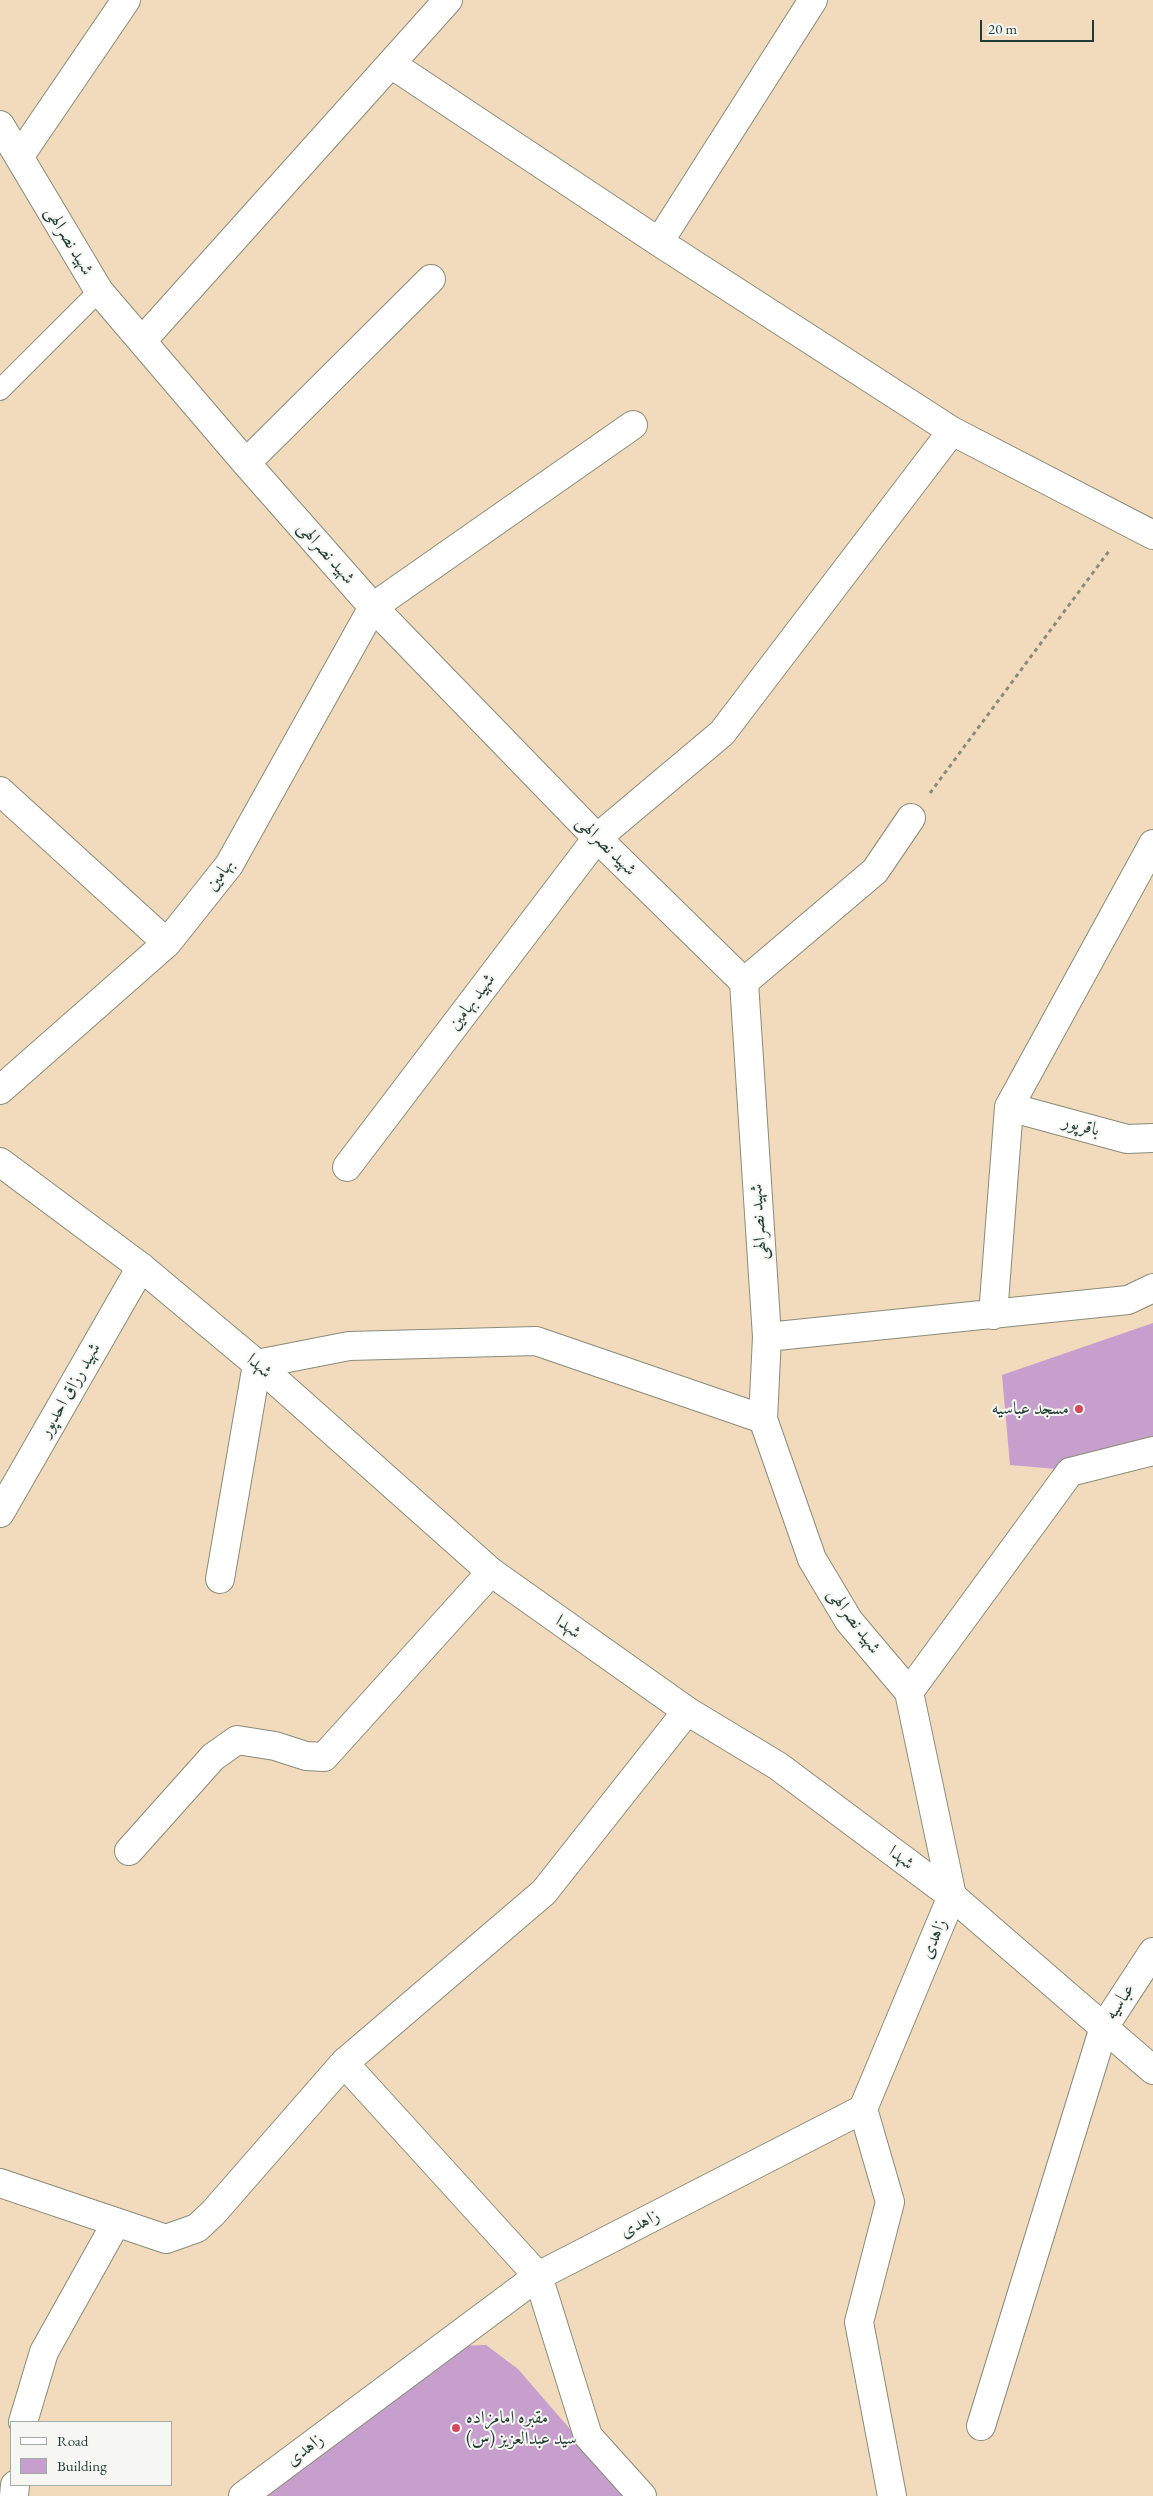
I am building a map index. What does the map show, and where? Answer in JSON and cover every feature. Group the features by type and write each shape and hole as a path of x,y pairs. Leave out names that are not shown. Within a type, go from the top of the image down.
{"street":[{"path":"19,157 126,0"},
{"path":"142,341 448,0"},
{"path":"659,242 813,0"},
{"path":"391,64 659,242 952,431 1142,529"},
{"name":"شهید نصرالهی","path":"0,125 98,291 246,463 373,607 597,838 744,982 767,1337 763,1419 812,1559 849,1621 909,1692"},
{"path":"246,463 431,279"},
{"path":"373,607 633,425"},
{"name":"شهید بهامین","path":"347,1167 597,838 722,733 952,431"},
{"name":"بهامین","path":"0,1090 167,943 229,864 373,607"},
{"path":"0,791 167,943"},
{"path":"744,982 875,871 912,818"},
{"path":"993,1315 1009,1107 1153,844"},
{"name":"باقرپور","path":"1009,1107 1127,1139 1153,1138"},
{"name":"شهدا","path":"0,1162 141,1266 257,1364 491,1572 687,1711 778,1766 952,1896 1153,2070"},
{"name":"شهید رزاق احدپور","path":"0,1513 141,1266"},
{"path":"767,1337 1128,1300 1153,1288"},
{"path":"220,1579 257,1364 349,1346 536,1341 763,1419"},
{"path":"952,1896 909,1692 1070,1472 1148,1457"},
{"path":"129,1851 213,1756 237,1740 275,1746 306,1756 324,1757 491,1572"},
{"path":"0,2183 166,2239 197,2228 213,2213 344,2063 544,1892 687,1711"},
{"name":"زاهدی","path":"243,2496 538,2276 863,2109 952,1896"},
{"name":"عباسیه","path":"981,2426 1104,2026 1153,1952"},
{"path":"344,2063 538,2276 588,2436 642,2496"},
{"path":"863,2109 890,2202 859,2322 892,2496"},
{"path":"23,2421 44,2352 116,2223"}],"lane":[{"path":"0,390 98,291"}],"path":[{"path":"912,818 1142,529"}],"building":[{"name":"مسجد عباسیه","path":"1153,1323 1153,1442 1056,1469 1010,1465 1002,1375"},
{"name":"مقبره امامزاده سید عبدالعزیز (س)","path":"486,2345 518,2369 628,2496 260,2496 452,2346"}],"place":[{"name":"مسجد عباسیه","path":"1079,1409"},
{"name":"مقبره امامزاده سید عبدالعزیز (س)","path":"456,2428"}]}
